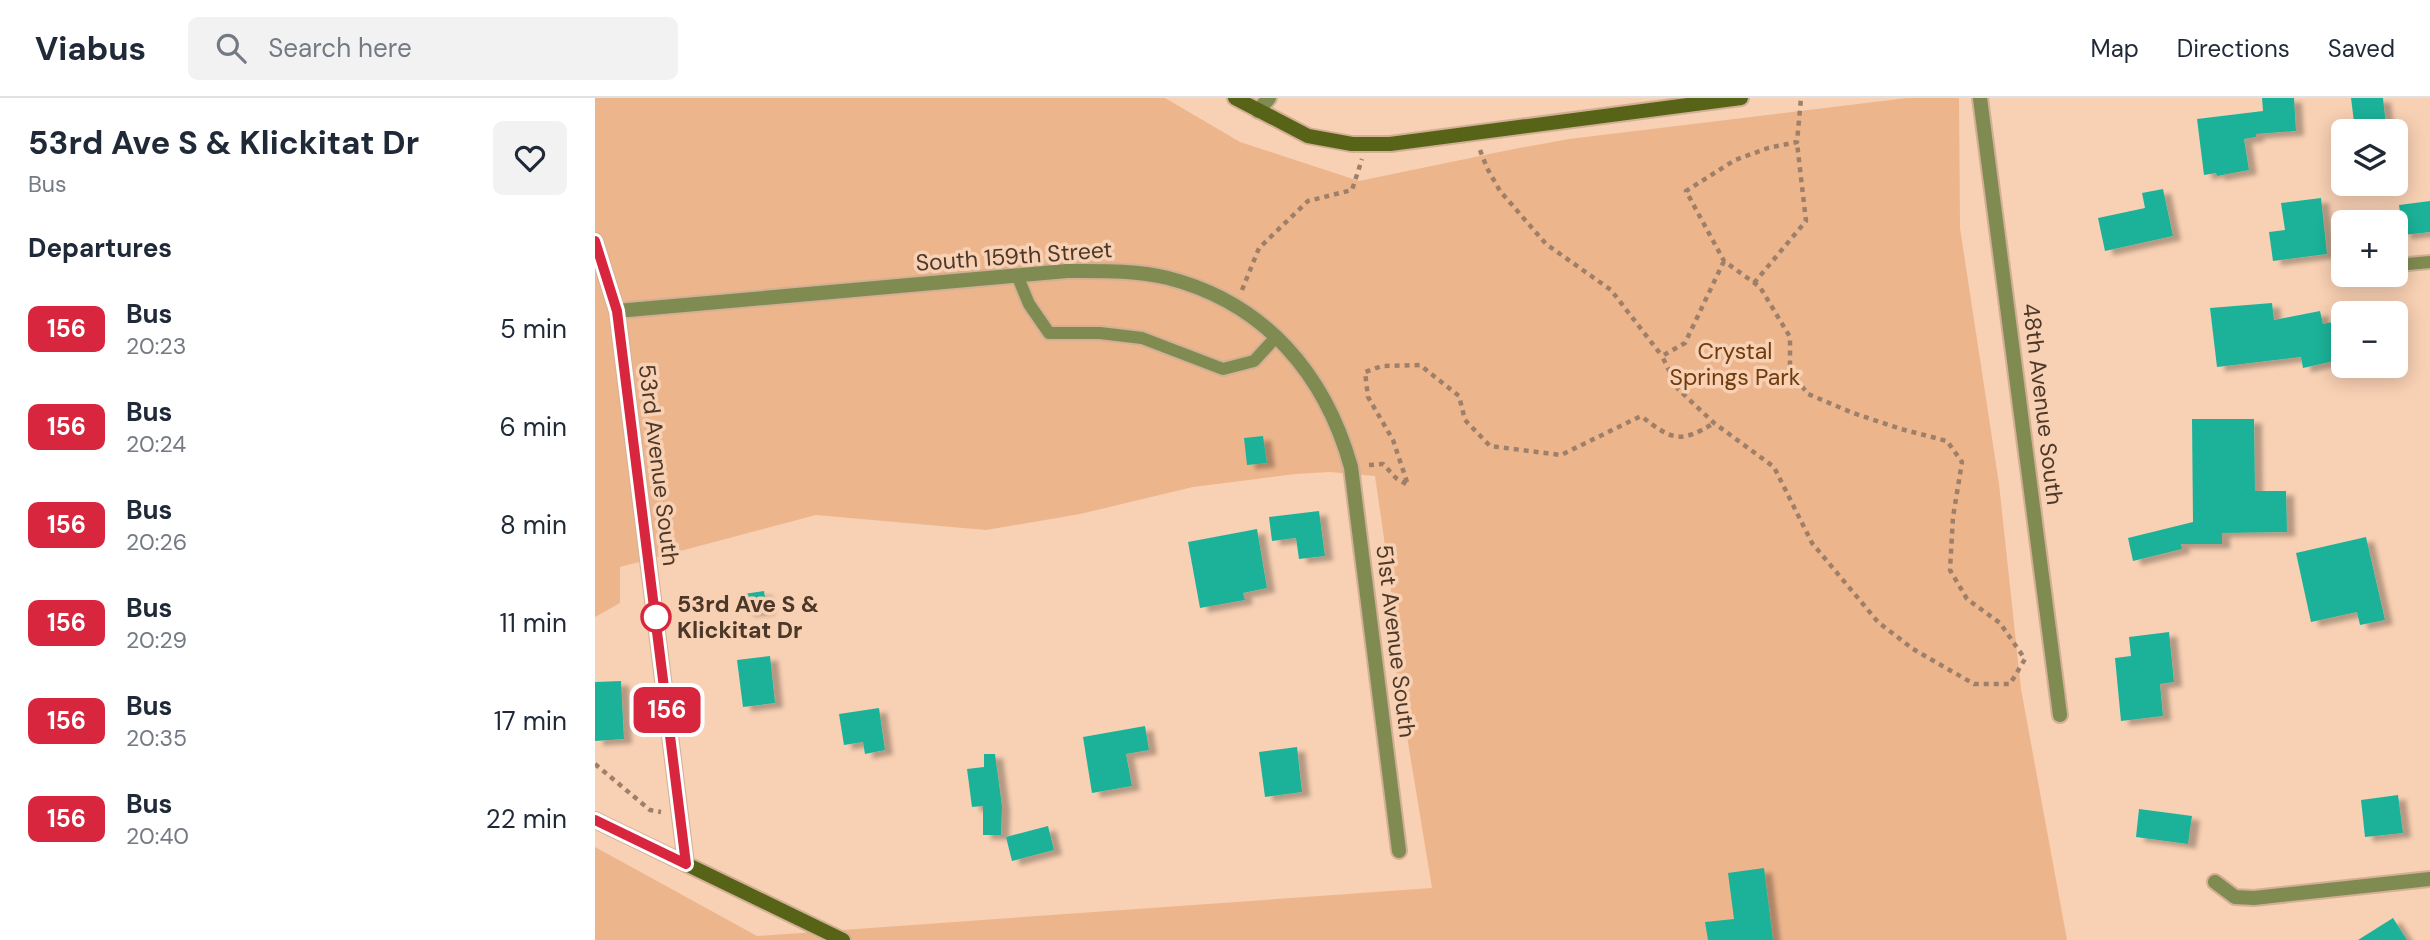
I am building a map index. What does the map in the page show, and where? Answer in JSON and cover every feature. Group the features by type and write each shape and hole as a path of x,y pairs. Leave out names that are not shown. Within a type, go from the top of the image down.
{"street":[{"path":"1235,98 1308,136 1365,145 1390,144 1741,98"},
{"path":"1258,111 1269,98"},
{"name":"48th Avenue South","path":"1980,98 2060,715"},
{"name":"53rd Avenue South","path":"595,241 617,311 686,864"},
{"name":"South 159th Street","path":"617,311 1017,275 1118,270 1167,278 1203,290 1236,307 1276,337 1299,360 1317,384 1343,437"},
{"name":"51st Avenue South","path":"1343,437 1351,467 1399,851"},
{"path":"595,820 843,940"},
{"path":"2215,883 2235,897 2254,898 2430,879"}],"lane":[{"path":"2408,264 2430,261"},
{"path":"1017,275 1029,304 1049,333 1100,333 1142,338 1223,369 1254,361 1276,337"}],"path":[{"path":"1754,283 1806,222 1797,142 1801,98"},
{"path":"1475,133 1487,168 1500,191 1546,244 1611,290 1662,356 1678,389 1714,423 1774,467 1812,543 1878,622 1913,649 1974,684 2010,684 2025,659 2000,624 1967,599 1950,570 1953,516 1962,462 1947,441 1853,414 1808,394 1790,371 1790,337 1760,287 1724,261 1686,191 1735,160 1768,148 1797,142"},
{"path":"1236,307 1259,248 1308,201 1352,190 1361,168 1365,145"},
{"path":"1662,356 1685,342 1724,261"},
{"path":"1351,467 1383,464 1396,478 1408,485 1393,440 1368,397 1365,372 1382,366 1420,365 1459,396 1465,420 1490,446 1561,455 1641,416 1663,434 1691,437 1714,423"},
{"path":"595,764 650,810"}],"green space":[{"name":"Crystal Springs Park","path":"595,98 1165,98 1240,142 1359,181 1569,139 1907,98 1959,98 1960,228 1999,484 2021,689 2067,940 595,940 595,847 757,936 1432,888 1390,633 1391,587 1375,476 1330,472 1295,474 1193,487 1080,514 986,530 816,515 620,567 620,603 595,617"}],"building":[{"path":"2262,98 2294,98 2296,131 2256,134 2256,137 2244,139 2249,170 2217,176 2216,173 2204,175 2197,119 2263,111"},
{"path":"2351,98 2383,98 2385,119 2354,119"},
{"path":"2163,189 2173,236 2105,251 2098,218 2145,208 2142,193"},
{"path":"2321,198 2327,254 2273,261 2269,232 2285,230 2281,203"},
{"path":"2430,201 2430,232 2408,234 2408,210 2400,210 2399,205"},
{"path":"2272,303 2274,320 2320,311 2323,324 2331,322 2331,362 2303,368 2301,357 2217,367 2210,308"},
{"path":"2192,419 2254,419 2255,491 2286,491 2287,532 2222,533 2222,544 2181,544 2182,549 2133,561 2128,538 2193,522"},
{"path":"1263,436 1267,463 1247,465 1244,438"},
{"path":"1319,511 1325,556 1299,559 1296,538 1272,541 1269,517"},
{"path":"1257,529 1267,588 1243,593 1245,600 1200,608 1188,542"},
{"path":"2366,537 2385,620 2360,625 2357,612 2311,622 2296,553"},
{"path":"764,591 767,610 746,612 744,594"},
{"path":"2169,632 2174,682 2160,684 2163,716 2121,721 2115,658 2131,656 2129,637"},
{"path":"770,656 775,703 743,707 737,660"},
{"path":"621,681 624,739 595,741 595,682"},
{"path":"879,708 885,750 865,754 863,742 844,745 839,714"},
{"path":"1145,726 1149,750 1126,754 1132,786 1092,793 1083,737"},
{"path":"1297,747 1302,792 1265,797 1259,752"},
{"path":"984,754 995,754 1002,806 1001,835 983,835 983,806 972,807 967,769 984,767"},
{"path":"2398,795 2403,833 2365,837 2361,800"},
{"path":"2139,809 2192,816 2188,844 2136,837"},
{"path":"1048,826 1054,850 1012,861 1006,837"},
{"path":"1764,868 1773,940 1708,940 1705,922 1734,919 1728,873"},
{"path":"2393,918 2407,940 2358,940"}],"bus line":[{"name":"156","path":"595,241 617,311 686,864 595,820"}],"place":[{"name":"53rd Ave S & Klickitat Dr","path":"656,617"}]}
